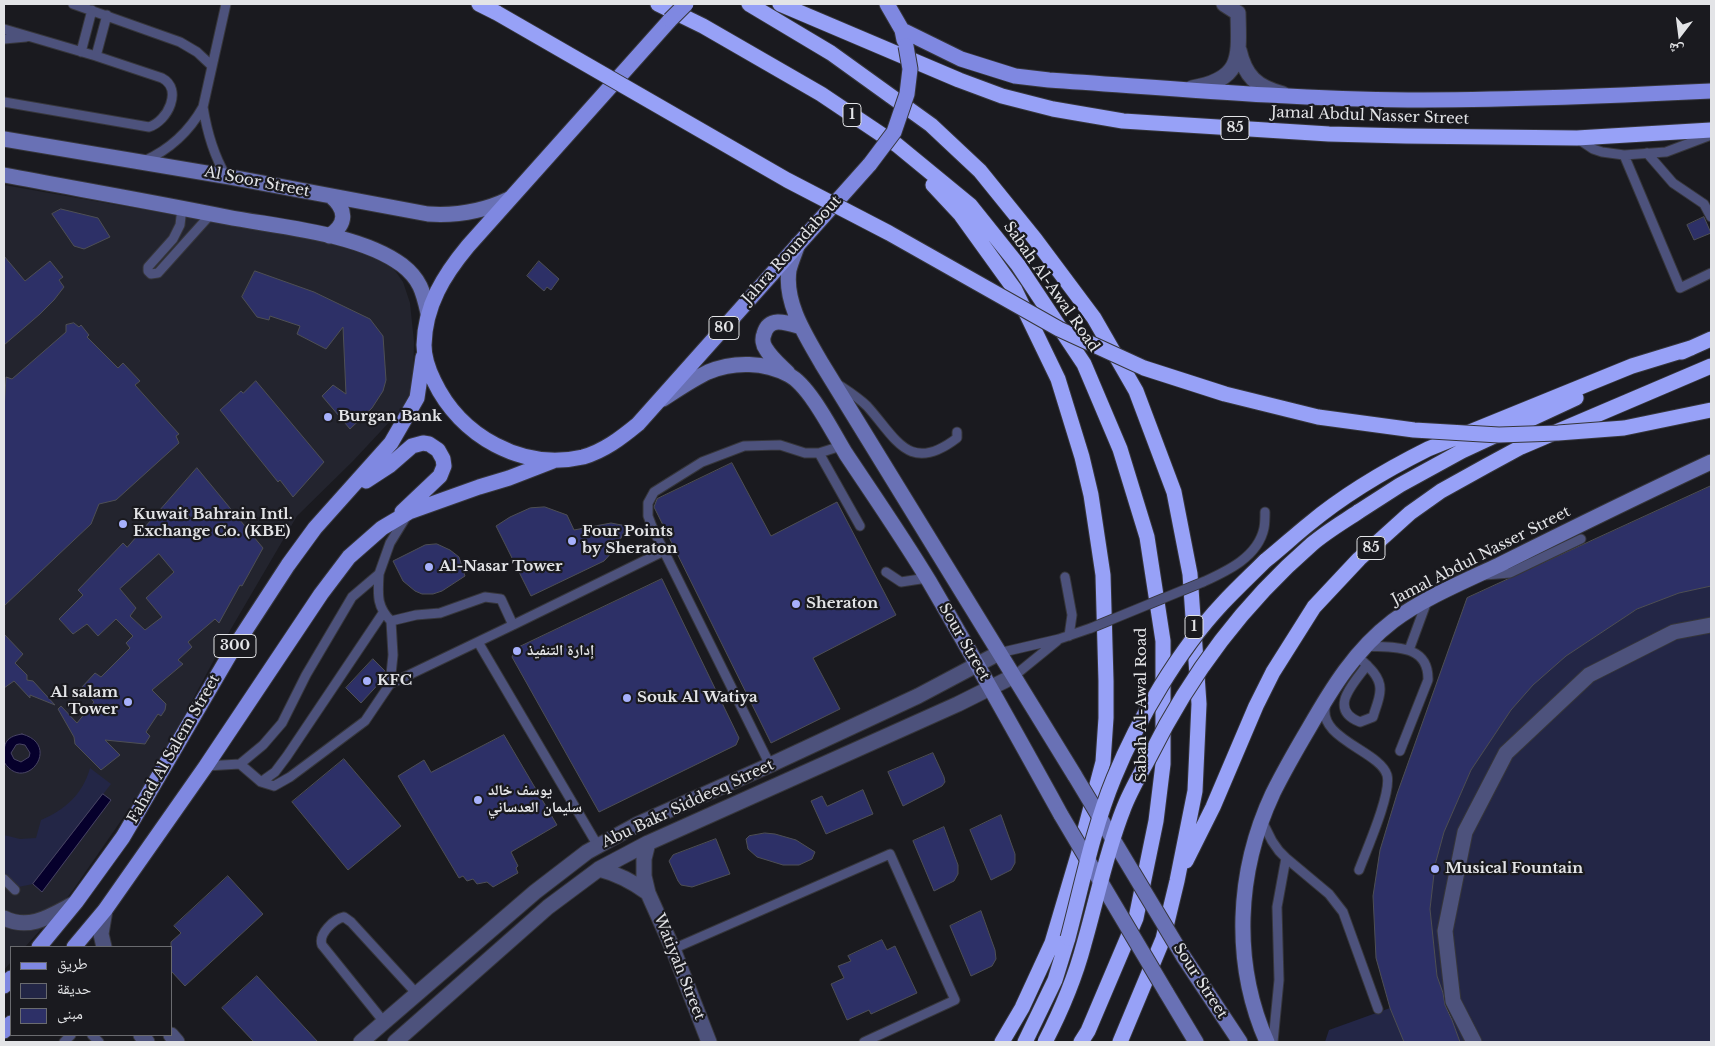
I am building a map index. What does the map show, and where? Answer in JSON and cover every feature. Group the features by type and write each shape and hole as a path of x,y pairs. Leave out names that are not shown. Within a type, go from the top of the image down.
{"highway":[{"path":"479,4 787,180 889,233 1059,328 1144,368 1225,394 1318,417 1414,430 1499,435 1558,433 1624,428 1711,410"},
{"name":"Sabah Al-Awal Road","path":"658,4 703,26 821,94 897,145 970,205 1018,265 1084,364 1120,449 1147,538 1163,641 1163,764 1158,802 1136,918 1088,1030 1081,1042"},
{"name":"Sabah Al-Awal Road","path":"749,4 831,53 924,119 980,171 1035,239 1094,318 1136,391 1174,492 1190,574 1199,704 1195,791 1163,939 1120,1042"},
{"name":"Jamal Abdul Nasser Street","path":"780,4 958,80 1002,96 1053,109 1122,121 1329,134 1577,138 1711,130"},
{"path":"897,145 961,215 1015,290 1052,364 1082,457 1091,495 1102,575 1106,681 1103,762 1052,943 1022,1008 1002,1042"},
{"path":"1045,1042 1072,981 1084,946 1109,850 1123,808 1158,739 1206,659 1273,580 1314,543 1358,512 1462,451 1711,339"},
{"path":"1025,1042 1055,980 1068,938 1089,854 1123,756 1160,687 1192,640 1221,605 1265,561 1332,506 1360,487 1414,456 1632,366 1691,348"},
{"name":"85","path":"1177,881 1213,807 1256,706 1273,672 1314,607 1359,559 1410,513 1441,492 1486,466 1521,447 1711,366"}],"main road":[{"name":"Jahra Roundabout","path":"686,4 509,199 454,262 438,288 428,313 424,346 427,362 438,390 455,414 466,425 504,449 532,457 557,459 583,456 614,443 638,424 870,164 894,132 907,94 910,69 902,30 887,4"},
{"name":"Jamal Abdul Nasser Street","path":"902,30 961,60 1014,76 1049,80 1289,96 1407,100 1542,99 1711,91"},
{"name":"Al Soor Street","path":"4,139 226,176 402,210 449,215 469,213 492,207 509,199"},
{"path":"4,175 353,242 376,250 401,265 416,277 424,294 428,313"},
{"path":"329,236 337,230 342,222 342,212 338,203 331,196"},
{"name":"Sour Street","path":"798,244 789,270 791,298 802,327 831,379 1014,676 1183,956 1240,1042"},
{"path":"791,376 766,349 763,339 765,331 770,324 780,321 802,327"},
{"name":"Fahad Al Salem Street","path":"40,946 76,902 123,837 230,654 288,565 315,528 391,443 417,398 424,346"},
{"name":"Sour Street","path":"657,402 708,372 731,366 753,364 775,369 791,376 813,400 927,578 1061,815 1196,1042"},
{"path":"351,489 389,466 412,446 423,443 434,446 443,459 444,466 440,476 393,520"},
{"name":"Fahad Al Salem Street","path":"75,946 104,910 206,766 321,594 343,564 358,548 393,520 409,512 509,478 557,459"},
{"name":"Jamal Abdul Nasser Street","path":"1267,1042 1253,1005 1246,974 1243,944 1246,882 1252,851 1262,820 1285,769 1341,674 1363,655 1394,620 1427,601 1711,462"}],"street":[{"path":"1188,89 1208,86 1220,81 1236,63 1239,48 1241,8 1224,4"},
{"path":"1239,48 1242,63 1248,74 1257,83 1271,91 1289,96"},
{"path":"1474,1042 1453,1001 1445,931 1464,832 1506,753 1588,675 1674,632 1711,625"},
{"name":"Abu Bakr Siddeeq Street","path":"361,1042 535,892 587,852 638,824 918,696 999,653"},
{"name":"Abu Bakr Siddeeq Street","path":"396,1042 548,907 599,870 648,843 991,689 1014,676"},
{"name":"Watiyah Street","path":"648,843 644,859 644,876 648,893 674,949 709,1042"},
{"path":"599,870 617,874 634,881 648,893"},
{"path":"4,918 18,923 39,922 76,902"},
{"path":"104,910 101,934 104,946"}],"lane":[{"path":"72,4 180,42 197,52 212,66"},
{"path":"142,162 172,146 195,122 203,107 226,4"},
{"path":"81,52 92,10"},
{"path":"96,56 107,15"},
{"path":"4,29 162,78 170,83 173,92 166,116 150,127 4,102"},
{"path":"4,39 28,36"},
{"path":"203,107 208,136 226,176"},
{"path":"1577,138 1593,149 1624,155 1666,152 1711,135"},
{"path":"1647,153 1673,183 1704,204 1711,217"},
{"path":"1624,155 1680,288 1711,273"},
{"path":"182,208 180,225 174,239 148,267 148,271 151,274 158,273 211,214"},
{"path":"831,379 866,405 901,446 919,454 930,452 949,444 957,438 957,432"},
{"path":"770,765 664,551 648,516 648,503 654,492 702,462 744,446 780,445 805,453 819,453 841,446"},
{"path":"819,453 860,526"},
{"path":"240,764 261,782 274,786 290,777 365,721 390,684 393,654 391,621 383,613 377,597 379,574 390,543 409,512"},
{"name":"Abu Bakr Siddeeq Street","path":"999,653 1059,639 1091,628 1203,582 1234,567 1257,544 1264,528 1265,512"},
{"path":"1477,576 1510,573 1581,539"},
{"path":"390,684 664,551"},
{"path":"886,572 901,582 927,578"},
{"path":"206,766 240,764 263,745 282,723 306,675 352,596 379,574"},
{"path":"1065,577 1072,615 1069,636"},
{"path":"391,621 416,615 440,613 485,597 501,599 513,625"},
{"path":"1409,650 1427,601"},
{"path":"261,782 275,772 287,756 383,613"},
{"name":"Abu Bakr Siddeeq Street","path":"1014,676 1059,639"},
{"path":"478,642 598,846"},
{"path":"1363,655 1409,650 1424,659 1428,670 1428,680 1400,751"},
{"path":"1363,655 1377,678 1380,690 1373,717 1360,722 1350,718 1344,704 1345,695 1363,655"},
{"path":"1329,696 1325,708 1327,721 1337,733 1383,766 1387,776 1387,792 1359,870"},
{"path":"1262,820 1272,841 1286,858 1321,885 1337,902 1343,912 1378,1009"},
{"path":"674,949 890,854 956,1000 864,1042"},
{"path":"1273,1042 1279,980 1277,907 1286,858"},
{"path":"4,879 15,890"},
{"path":"384,1022 320,941 323,934 337,918 344,917 351,922 417,994"}],"shaded area":[{"path":"4,185 338,244 386,261 403,282 410,303 414,342 413,381 409,401 353,461 297,516 228,634 136,799 52,917 26,946 10,946 10,963 4,970"},
{"path":"22,734 34,740 39,748 40,756 30,771 21,773 12,771 4,762 6,743 11,737","holes":["16,745 25,745 30,753 29,757 21,762 14,759 11,753"]},
{"path":"103,794 111,800 42,892 33,884"}],"green space":[{"path":"1711,586 1711,1042 1460,1042 1437,976 1430,909 1435,865 1444,832 1471,770 1511,710 1533,684 1566,656 1641,607 1679,593"},
{"path":"90,768 111,784 33,884 18,887 4,873 4,835 20,839 36,838 41,820 58,811 72,800 83,786"},
{"path":"1390,1008 1404,1042 1325,1042 1329,1030"}],"building":[{"path":"61,209 98,218 110,237 84,249 74,246 52,214"},
{"path":"1704,217 1711,233 1694,240 1687,225"},
{"path":"4,256 25,281 50,261 63,277 59,280 64,287 40,314 4,345"},
{"path":"539,261 559,279 551,290 547,287 544,291 527,276"},
{"path":"255,271 314,292 370,319 383,336 386,380 383,391 372,408 350,429 322,396 333,385 346,394 343,327 326,349 297,334 300,326 270,316 269,320 257,317 242,297"},
{"path":"74,323 79,327 81,325 89,335 87,337 118,368 123,363 140,381 135,385 179,434 176,436 179,443 116,500 99,504 91,524 4,606 4,411 6,377 12,379 66,332 66,325"},
{"path":"256,381 324,462 293,497 280,480 278,482 220,410 241,391 243,393"},
{"name":"Sheraton","path":"732,463 771,536 837,502 896,615 813,658 840,709 771,743 654,507 657,499"},
{"path":"197,468 263,548 219,623 215,619 188,642 192,647 178,660 183,664 152,690 166,704 161,716 158,714 146,732 150,736 145,744 105,740 120,755 101,770 75,744 74,737 58,709 61,706 77,723 94,702 81,688 95,673 101,677 130,648 126,643 133,636 116,619 98,636 87,624 73,634 59,619 83,595 78,590 123,543 127,547","holes":["159,554 174,572 146,598 162,617 145,630 130,616 136,608 120,589"]},
{"path":"1711,486 1711,586 1679,593 1637,609 1566,656 1533,685 1511,710 1471,770 1444,832 1435,865 1430,909 1437,976 1445,1005 1460,1042 1404,1042 1390,1008 1376,958 1373,896 1380,850 1397,794 1467,598"},
{"path":"545,507 567,515 574,530 611,523 627,526 616,548 604,561 531,596 496,526 530,508"},
{"name":"Al-Nasar Tower","path":"437,544 459,557 465,576 442,591 433,594 422,594 403,581 393,561 425,545"},
{"name":"Souk Al Watiya","path":"662,579 739,738 736,745 599,812 512,657 515,649"},
{"path":"4,634 23,654 15,663 27,675 27,680 33,681 55,705 30,695 30,698 14,681 4,688"},
{"name":"KFC","path":"373,659 385,671 384,678 361,703 346,688"},
{"name":"يوسف خالد سليمان العدساني","path":"504,735 557,825 511,852 518,866 516,868 518,873 493,887 487,882 477,884 473,879 467,881 463,876 459,878 398,776 424,760 431,772"},
{"path":"933,753 945,782 942,786 903,806 888,772"},
{"path":"344,759 401,826 348,870 292,802"},
{"path":"863,790 873,814 826,834 811,801 822,796 827,806"},
{"path":"1001,815 1015,854 1015,863 1011,870 991,880 970,830"},
{"path":"944,827 958,865 958,874 954,881 934,891 913,841"},
{"path":"765,833 796,840 815,852 812,859 799,865 783,865 757,857 748,849 746,839 749,836"},
{"path":"716,839 730,874 692,887 681,885 669,861 673,855"},
{"path":"228,876 263,914 185,986 172,972 171,942 181,933 174,926"},
{"path":"981,911 995,950 996,959 992,966 971,976 950,926"},
{"path":"882,940 887,950 895,946 917,993 871,1014 869,1010 847,1020 831,984 844,978 838,966 851,961 848,956"},
{"path":"257,976 318,1042 254,1042 222,1008"}],"place":[{"name":"Burgan Bank","path":"328,417"},
{"name":"Kuwait Bahrain Intl. Exchange Co. (KBE)","path":"123,524"},
{"name":"Four Points by Sheraton","path":"572,541"},
{"name":"Al-Nasar Tower","path":"429,567"},
{"name":"Sheraton","path":"796,604"},
{"name":"إدارة التنفيذ","path":"517,651"},
{"name":"KFC","path":"367,681"},
{"name":"Souk Al Watiya","path":"627,698"},
{"name":"Al salam Tower","path":"128,702"},
{"name":"يوسف خالد سليمان العدساني","path":"478,800"},
{"name":"Musical Fountain","path":"1435,869"}]}
